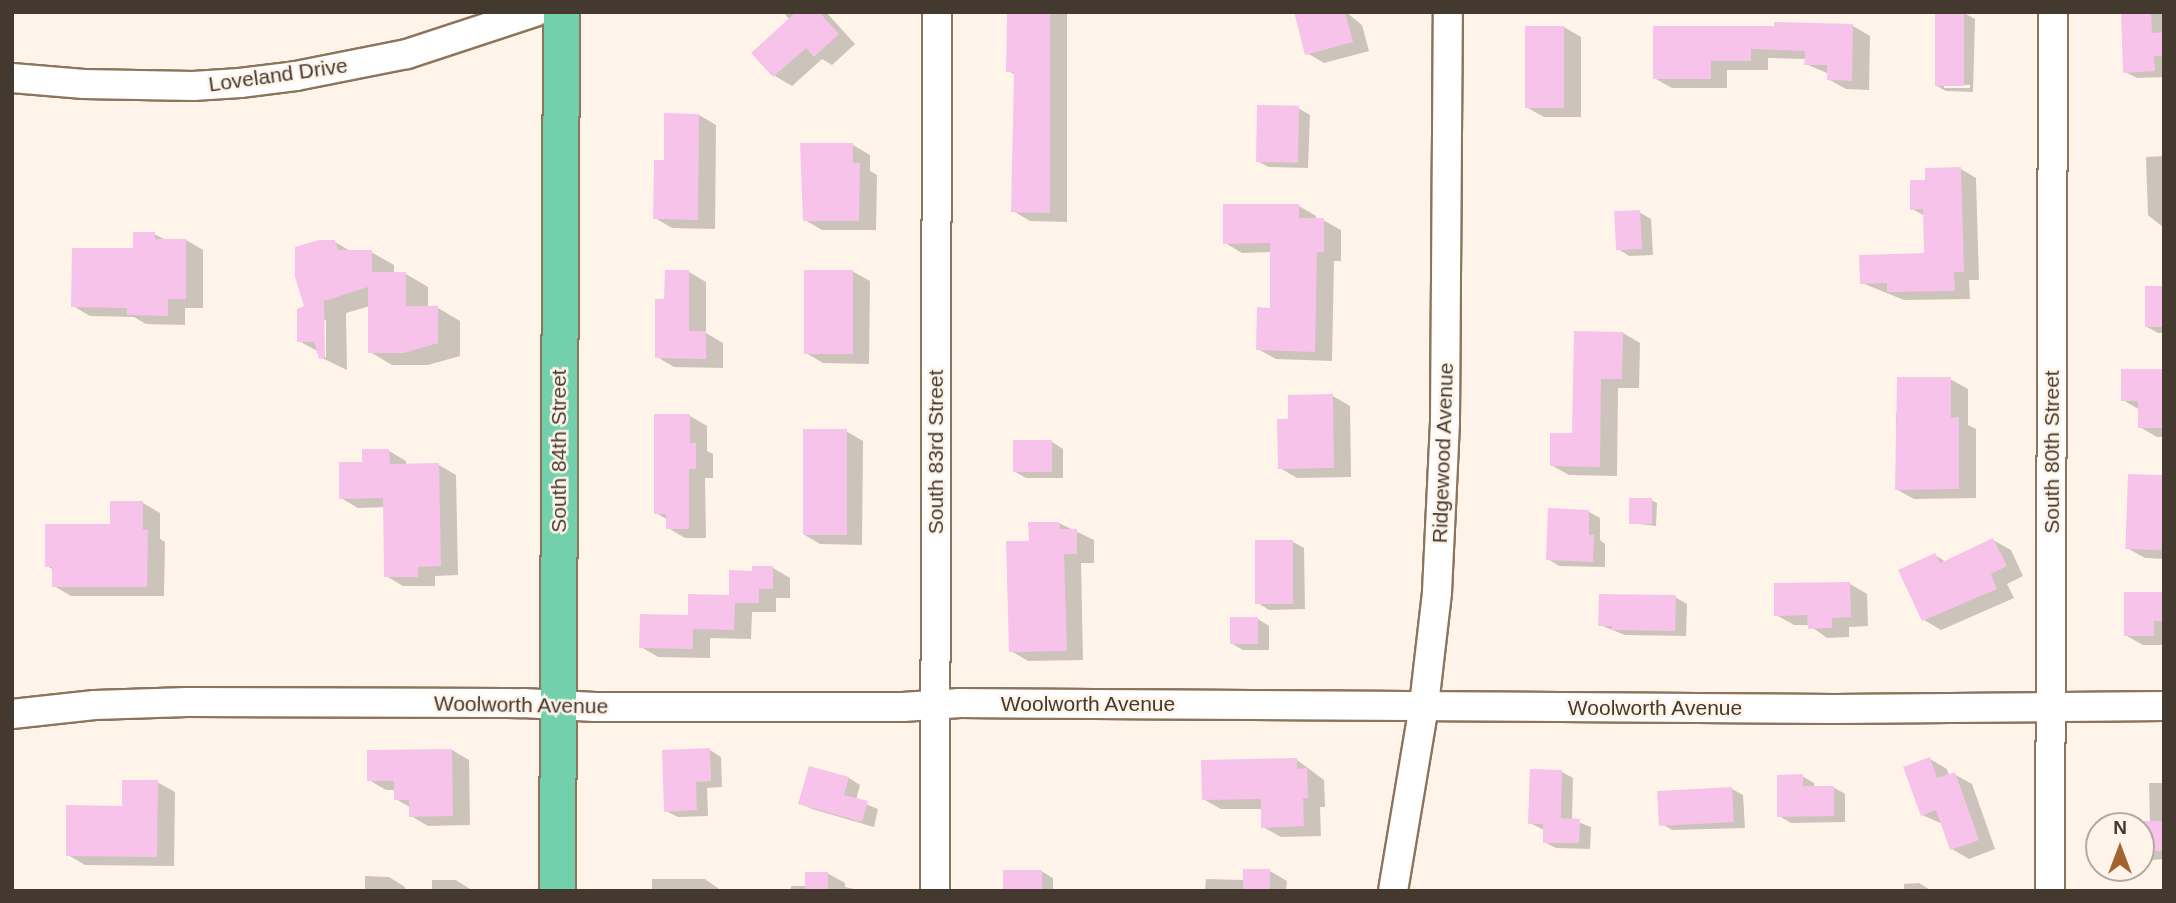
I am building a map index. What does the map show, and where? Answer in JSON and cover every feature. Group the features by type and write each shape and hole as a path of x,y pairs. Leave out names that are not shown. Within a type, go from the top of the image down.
{"main road":[{"name":"South 84th Street","path":"557,891 561,12"}],"street":[{"name":"Loveland Drive","path":"12,78 84,84 193,86 274,79 407,54 535,12"},
{"name":"South 83rd Street","path":"935,891 937,12"},
{"name":"Ridgewood Avenue","path":"1393,891 1424,705 1437,592 1445,421 1448,12"},
{"name":"South 80th Street","path":"2050,891 2053,12"},
{"name":"Woolworth Avenue","path":"12,714 95,705 187,702 558,705 1424,705 1834,709 2164,706"}],"building":[{"path":"796,12 819,12 839,34 814,57 806,48 773,77 751,53"},
{"path":"1007,12 1050,12 1050,213 1011,212 1014,72 1006,72"},
{"path":"1294,12 1345,12 1353,42 1305,55"},
{"path":"1935,12 1964,12 1964,86 1935,86"},
{"path":"2121,12 2151,12 2152,33 2164,32 2164,56 2154,56 2155,71 2123,73"},
{"path":"1774,22 1853,24 1852,81 1827,80 1827,65 1804,65 1805,51 1751,49 1751,61 1711,61 1711,79 1653,79 1653,26 1774,26"},
{"path":"1525,26 1564,26 1564,108 1525,108"},
{"path":"1257,105 1299,106 1298,163 1256,162"},
{"path":"664,113 699,114 698,220 653,219 654,160 664,160"},
{"path":"800,143 853,143 853,163 860,163 859,221 803,221"},
{"path":"1961,167 1964,272 1954,272 1955,291 1887,292 1887,283 1860,284 1859,255 1924,253 1923,209 1910,210 1910,180 1925,180 1925,168"},
{"path":"1223,204 1299,204 1299,218 1324,218 1324,252 1317,252 1315,352 1256,350 1257,307 1270,308 1270,243 1223,244"},
{"path":"1640,210 1642,249 1616,250 1614,211"},
{"path":"133,232 155,232 155,239 186,239 186,299 168,299 168,316 127,315 127,308 71,307 72,248 133,248"},
{"path":"319,240 335,240 338,250 372,250 372,272 406,272 406,306 438,306 438,343 404,353 368,353 368,287 324,301 325,358 319,359 314,342 297,342 297,309 304,306 295,277 295,247"},
{"path":"665,270 689,270 689,331 706,331 706,359 655,358 655,299 664,299"},
{"path":"804,270 853,270 853,354 804,354"},
{"path":"2145,286 2164,286 2164,327 2145,327"},
{"path":"1574,331 1623,332 1622,379 1601,379 1600,467 1550,466 1550,433 1572,433"},
{"path":"2121,369 2164,369 2164,428 2138,428 2138,401 2121,401"},
{"path":"1897,377 1951,377 1951,418 1959,417 1959,489 1895,490"},
{"path":"1333,394 1334,468 1278,469 1277,419 1288,419 1288,395"},
{"path":"654,414 690,414 690,443 696,443 696,469 689,469 689,529 666,529 666,514 654,514"},
{"path":"803,429 847,429 847,535 803,535"},
{"path":"1013,440 1052,440 1052,472 1013,472"},
{"path":"362,449 389,449 390,464 439,463 441,566 418,567 418,577 384,577 383,498 339,499 339,462 362,462"},
{"path":"2128,474 2164,475 2161,550 2125,549"},
{"path":"1629,498 1652,498 1652,524 1629,524"},
{"path":"110,501 143,501 143,530 148,530 147,587 52,587 52,567 45,567 45,524 110,524"},
{"path":"1548,508 1589,510 1589,535 1594,535 1593,562 1546,560"},
{"path":"1028,522 1059,522 1060,529 1077,529 1077,554 1064,554 1067,651 1009,652 1006,541 1029,541"},
{"path":"1993,538 2007,566 1991,574 1997,589 1922,621 1898,570 1935,553 1940,563"},
{"path":"1255,540 1293,540 1293,604 1255,604"},
{"path":"752,566 773,566 773,589 759,589 759,603 735,603 734,630 693,629 693,649 639,648 640,614 688,615 688,594 729,595 729,570 752,571"},
{"path":"1850,582 1851,617 1832,618 1832,628 1808,629 1807,615 1774,616 1774,583"},
{"path":"2124,592 2164,592 2164,621 2154,621 2154,636 2124,636"},
{"path":"1599,594 1676,595 1675,631 1612,630 1612,626 1598,626"},
{"path":"1230,617 1258,617 1258,644 1230,644"},
{"path":"710,748 711,781 696,782 697,810 664,812 662,750"},
{"path":"452,749 453,816 409,817 409,800 394,800 394,781 367,781 367,750"},
{"path":"1930,757 1937,778 1955,772 1979,840 1950,850 1936,810 1921,816 1903,767"},
{"path":"1297,758 1297,769 1307,768 1308,798 1303,798 1304,826 1261,828 1261,799 1202,800 1201,760"},
{"path":"809,766 849,777 844,795 868,801 862,822 798,804"},
{"path":"1530,769 1562,770 1561,818 1580,819 1579,843 1543,843 1543,824 1528,824"},
{"path":"1803,774 1803,786 1834,786 1834,816 1777,817 1777,775"},
{"path":"122,780 158,780 157,857 66,856 66,805 122,806"},
{"path":"1732,787 1734,822 1659,826 1657,791"},
{"path":"2155,821 2164,821 2164,851 2155,851"},
{"path":"1243,869 1270,869 1270,891 1243,891"},
{"path":"1003,870 1042,870 1042,891 1003,891"},
{"path":"805,872 828,872 828,891 805,891"}]}
